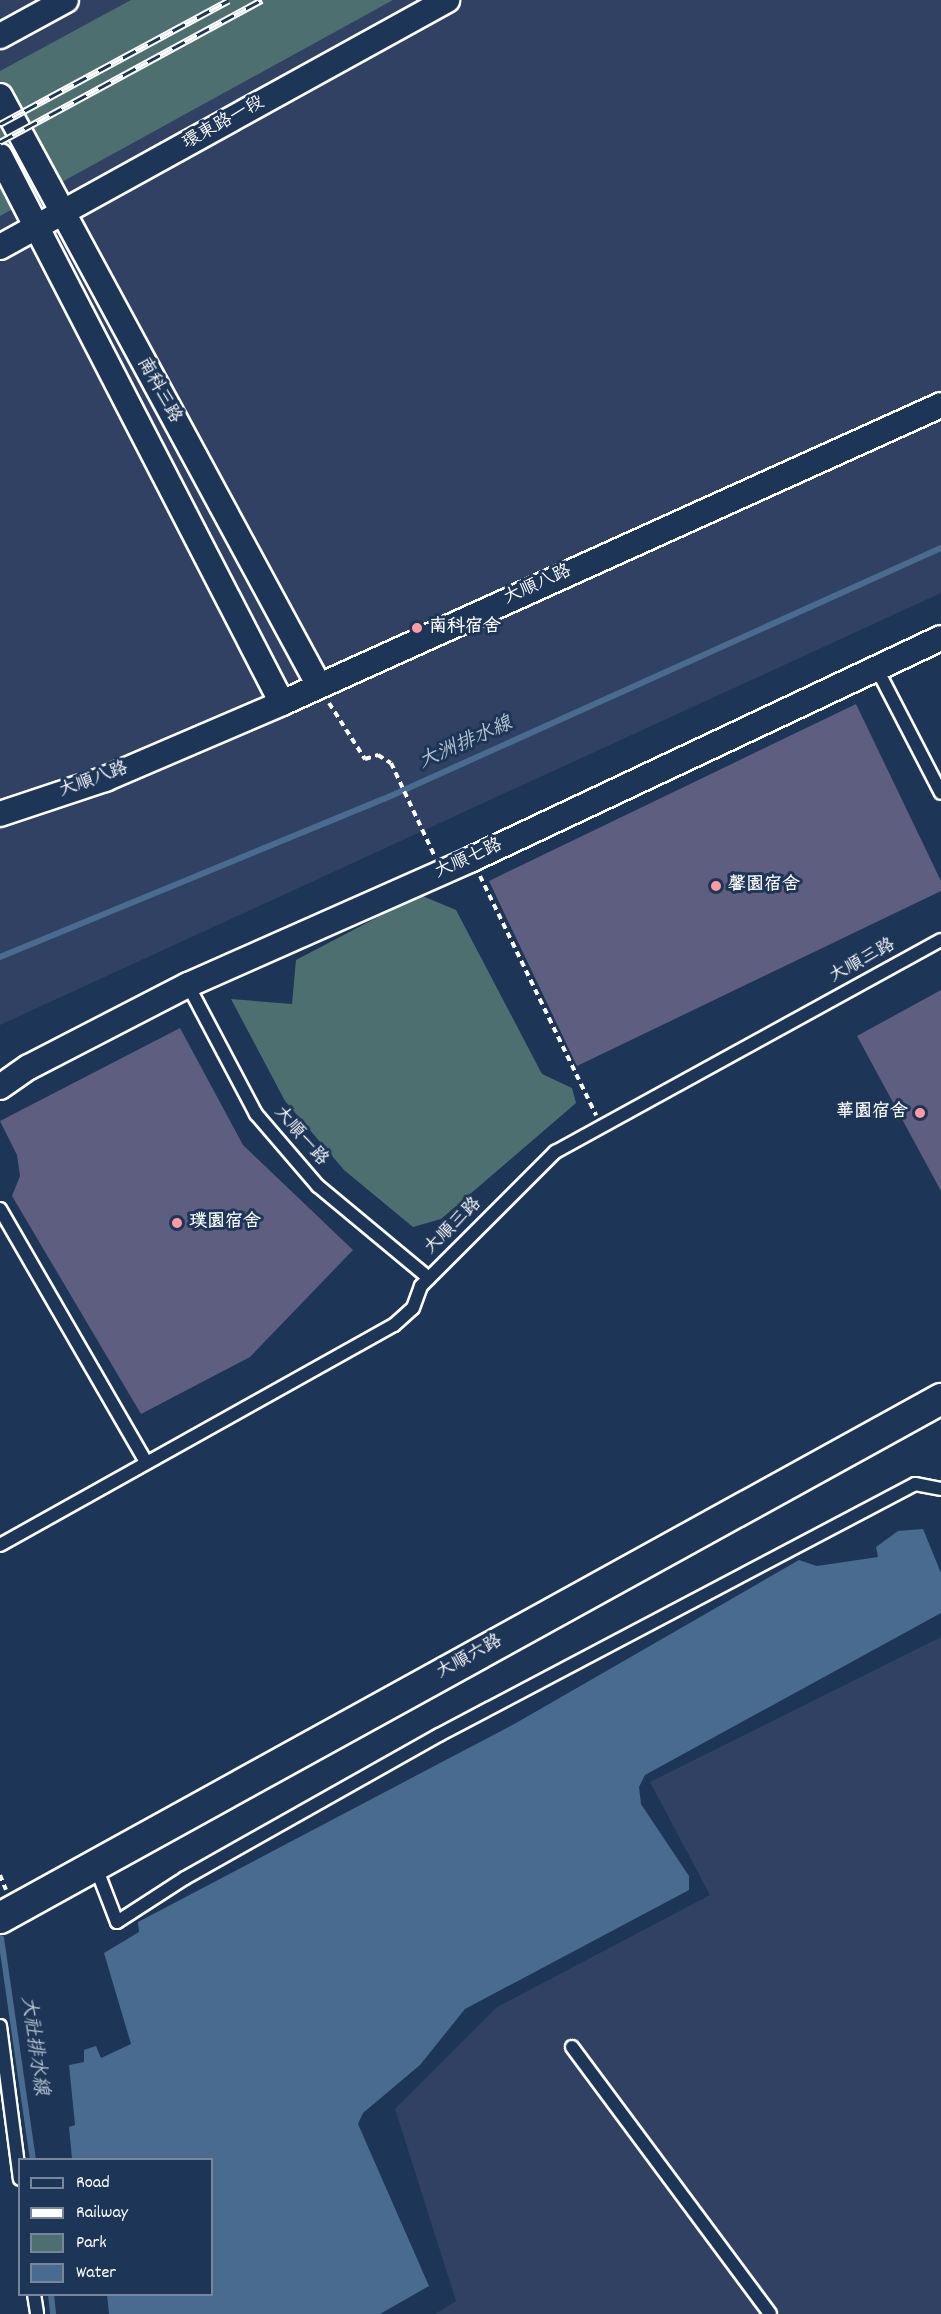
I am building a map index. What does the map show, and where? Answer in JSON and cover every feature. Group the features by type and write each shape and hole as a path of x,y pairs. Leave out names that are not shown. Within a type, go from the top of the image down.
{"street":[{"path":"0,36 66,0"},
{"name":"環東路一段","path":"0,247 62,215 447,0"},
{"name":"南科三路","path":"0,96 62,215 318,684"},
{"name":"南科三路","path":"0,156 282,702"},
{"name":"大順八路","path":"0,814 105,779 282,702 941,405"},
{"name":"大順七路","path":"0,1087 28,1067 188,985 472,859 878,671 941,638"},
{"name":"大順六路","path":"0,1918 94,1864 937,1405"}],"lane":[{"path":"878,671 941,793"},
{"name":"大順三路","path":"0,1545 394,1324 413,1308 421,1286 555,1152 941,940"},
{"name":"大順一路","path":"188,985 256,1114 318,1185 429,1278"},
{"path":"0,1209 146,1462"},
{"path":"94,1864 117,1922 185,1878 439,1734 915,1484 941,1489"},
{"path":"0,2026 18,2164"},
{"path":"572,2047 770,2314"},
{"path":"34,2296 37,2314"}],"path":[{"path":"318,684 364,759 378,755 391,764 433,854"},
{"path":"472,859 602,1127"}],"shaded area":[{"path":"0,0 941,0 941,593 0,1025"},
{"path":"941,1637 941,2314 435,2314 456,2301 395,2109 497,2007 710,1895 650,1782"}],"green space":[{"path":"131,0 393,0 0,216 0,71"},
{"path":"420,895 456,910 542,1074 572,1088 576,1103 441,1219 413,1227 344,1170 285,1101 231,999 292,1004 296,960"}],"water":[{"path":"923,1529 941,1573 941,1613 645,1775 639,1787 641,1804 689,1876 689,1890 465,2009 420,2065 363,2113 358,2124 429,2286 380,2314 109,2314 107,2296 213,2296 213,2158 72,2158 69,2127 75,2125 69,2065 84,2062 84,2050 96,2046 101,2058 131,2044 104,1953 139,1932 138,1922 516,1723 799,1560 817,1566 878,1557 876,1547 898,1531"}],"building":[{"name":"馨園宿舍","path":"856,704 941,881 941,891 577,1066 489,881"},
{"name":"華園宿舍","path":"941,990 941,1191 857,1036"},
{"name":"璞園宿舍","path":"180,1028 243,1145 353,1250 250,1357 141,1414 12,1196 20,1176 17,1155 0,1121"}],"waterway":[{"name":"大洲排水線","path":"0,957 384,799 941,548"},
{"name":"大社排水線","path":"1,1938 33,2158"},
{"name":"大社排水線","path":"51,2296 53,2314"}],"railway":[{"path":"0,124 229,0"},
{"path":"0,142 262,0"}],"place":[{"name":"南科宿舍","path":"417,628"},
{"name":"馨園宿舍","path":"716,886"},
{"name":"華園宿舍","path":"920,1113"},
{"name":"璞園宿舍","path":"177,1223"}]}
